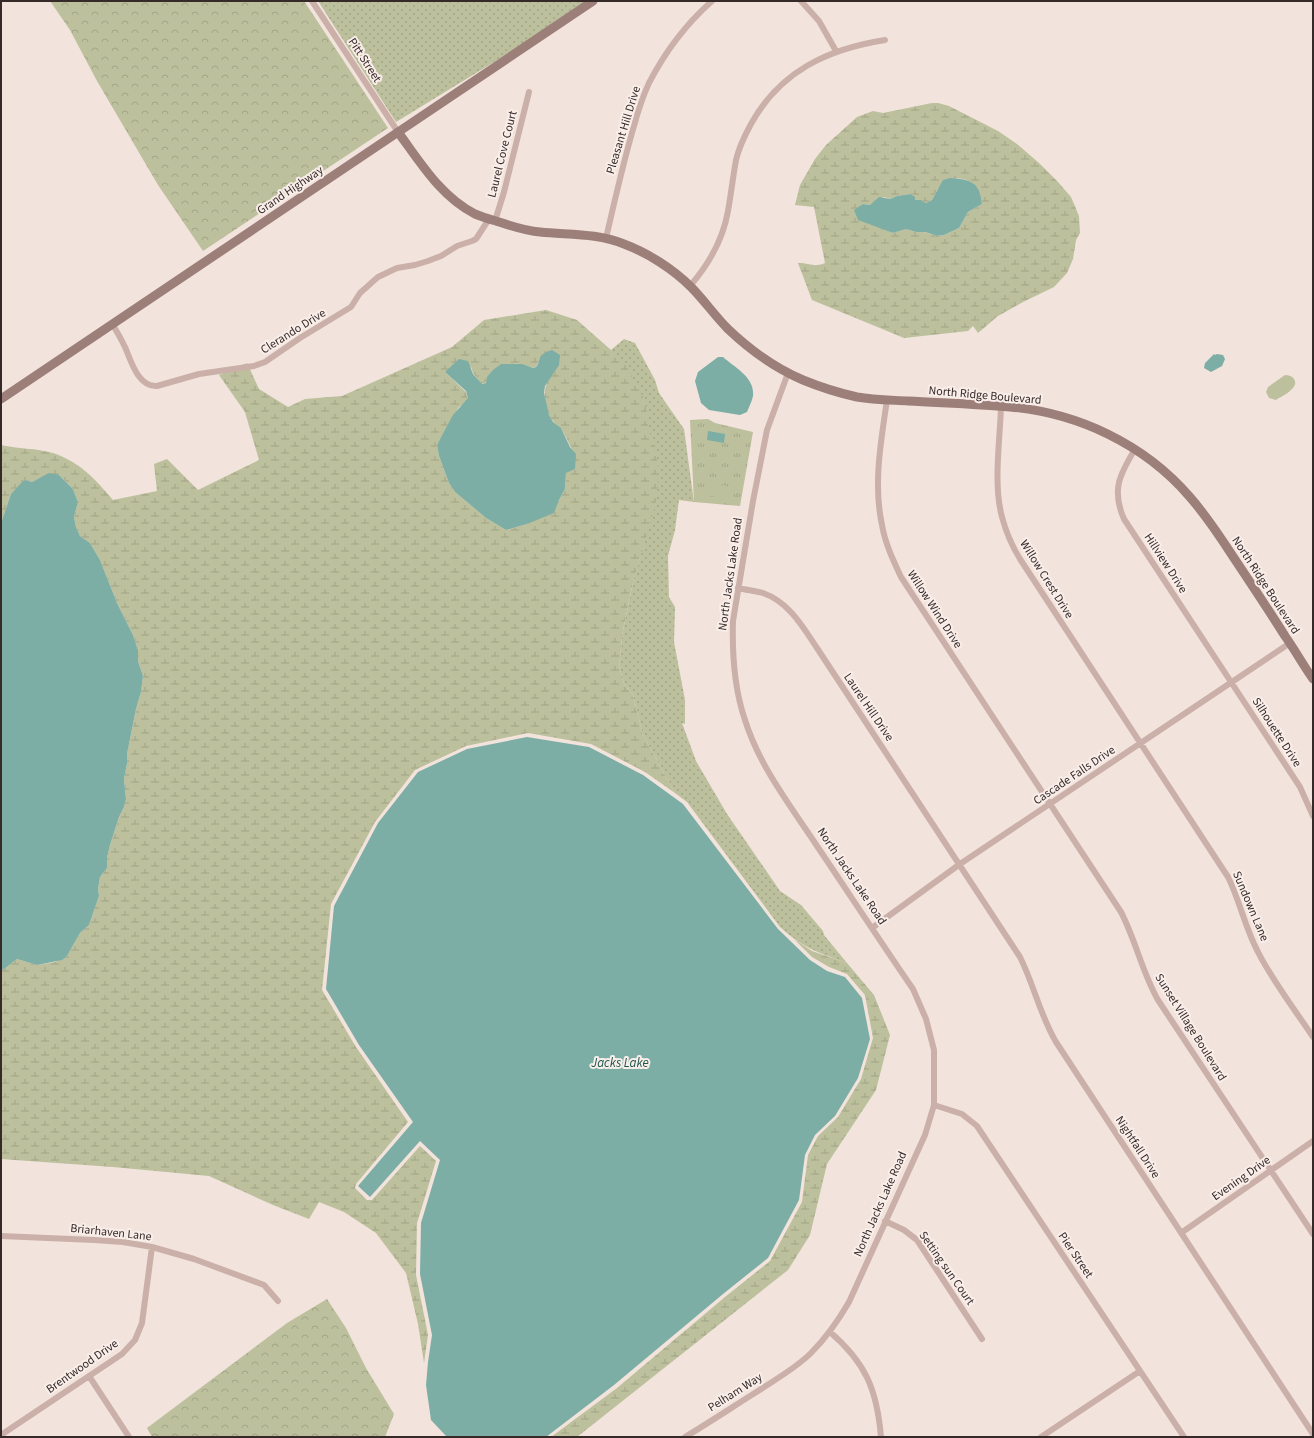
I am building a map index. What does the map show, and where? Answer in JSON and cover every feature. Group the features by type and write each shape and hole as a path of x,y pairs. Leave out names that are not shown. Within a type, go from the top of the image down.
{"street":[{"name":"Pitt Street","path":"312,1 398,132"},
{"name":"Grand Highway","path":"1,399 593,1"},
{"name":"Pleasant Hill Drive","path":"606,238 627,148 640,106 649,84 659,65 687,26 712,1"},
{"path":"802,1 819,21 836,51"},
{"path":"398,132 421,164 445,192 466,208 492,220 529,231 585,234 623,243 638,250 677,275 690,286 704,270 717,247 728,212 740,149 756,116 766,101 791,76 805,66 822,57 836,51 866,43 885,40"},
{"name":"Laurel Cove Court","path":"492,220 504,192 529,92"},
{"name":"Clerando Drive","path":"112,324 118,332 136,372 142,379 152,386 157,386 200,374 254,366 272,358 300,338 351,307 360,293 368,285 384,274 397,268 428,261 441,256 457,246 476,239 492,220"},
{"name":"North Ridge Boulevard","path":"690,286 712,313 744,344 757,354 804,380 860,398 1001,406 1045,412 1070,418 1112,435 1135,449 1172,477 1201,510 1313,679"},
{"name":"North Jacks Lake Road","path":"788,372 767,430 753,501 733,621 735,675 740,703 747,727 775,782 913,989 926,1019 934,1050 934,1105 924,1135 849,1302 830,1332 809,1355 796,1365"},
{"name":"Willow Wind Drive","path":"887,400 881,442 878,481 882,525 893,560 901,577 918,605 1050,804"},
{"name":"Willow Crest Drive","path":"1001,406 998,499 1011,544 1020,560 1141,743"},
{"name":"Hillview Drive","path":"1135,449 1122,470 1118,481 1117,490 1120,510 1124,519 1231,683"},
{"name":"Laurel Hill Drive","path":"738,588 763,593 774,598 782,603 792,613 817,648 960,864"},
{"name":"Cascade Falls Drive","path":"872,928 960,864 1290,643"},
{"name":"Silhouette Drive","path":"1231,683 1300,787 1313,816"},
{"name":"Sundown Lane","path":"1141,743 1228,877 1235,890 1258,952 1313,1037"},
{"name":"Sunset Village Boulevard","path":"1050,804 1121,912 1155,995 1313,1234"},
{"name":"Nightfall Drive","path":"960,864 1020,957 1031,981 1043,1016 1056,1042 1313,1434"},
{"name":"Pier Street","path":"934,1105 962,1114 977,1126 1184,1437"},
{"name":"Evening Drive","path":"1181,1233 1313,1141"},
{"name":"Setting sun Court","path":"885,1221 904,1230 917,1240 982,1339"},
{"name":"Briarhaven Lane","path":"1,1236 123,1242 152,1247 194,1258 264,1285 278,1301"},
{"name":"Brentwood Drive","path":"1,1435 129,1348 139,1332 142,1323 152,1247"},
{"path":"830,1332 846,1346 860,1364 871,1385 879,1412 881,1437"},
{"name":"Pelham Way","path":"685,1437 780,1377 796,1365"},
{"path":"1041,1437 1140,1371"},
{"path":"89,1376 128,1437"}],"green space":[{"path":"50,1 304,1 388,128 203,251 158,185 97,81 70,30"},
{"path":"318,1 587,1 520,46 396,122"},
{"path":"932,103 949,106 998,131 1017,144 1058,182 1071,197 1079,216 1080,233 1076,240 1073,259 1067,273 1054,287 998,316 978,333 973,326 968,331 904,338 812,300 798,263 815,265 825,263 814,207 795,205 800,185 815,159 826,145 857,117 873,111 883,113","holes":["957,178 967,180 976,187 981,197 982,204 968,212 959,228 944,235 937,236 906,229 893,233 883,229 863,204 870,205 884,197 890,199 897,196 910,194 915,200 921,200 926,203 932,200 938,189"]},
{"path":"546,310 577,320 626,365 644,399 648,417 648,426 660,471 655,507 634,578 623,630 619,666 624,684 633,695 643,735 675,793 645,772 591,744 528,733 466,746 415,770 375,822 331,904 322,990 356,1047 408,1122 356,1184 355,1188 367,1200 372,1200 420,1146 436,1161 417,1223 416,1275 428,1335 424,1363 418,1324 406,1273 376,1233 344,1212 319,1202 309,1219 273,1205 209,1176 1,1159 1,969 3,970 17,959 37,965 55,962 67,956 80,933 89,925 99,896 98,889 100,877 107,868 107,858 110,845 126,799 124,779 127,754 141,692 143,676 138,661 138,650 133,635 117,603 100,560 90,543 80,536 76,527 74,517 78,502 73,489 59,475 40,478 32,482 26,480 11,494 1,523 1,445 47,451 63,457 79,466 86,472 113,500 157,491 154,464 167,459 198,490 259,460 245,412 219,375 247,363 259,389 288,407 305,399 342,396 452,347 484,320","holes":["540,357 548,380 545,390 546,407 550,417 561,429 575,454 571,470 566,473 565,489 556,506 527,524 506,530 486,518 455,492 449,483 439,456 437,445 459,407 464,404 468,398 466,392 445,372 471,367 473,373 481,384 490,380 510,365 519,364 533,368 536,367"]},
{"path":"624,339 635,343 655,380 659,393 684,429 694,502 679,500 675,530 668,556 669,597 675,607 674,642 685,700 685,724 682,723 696,761 727,814 780,891 801,905 847,963 804,945 780,927 687,802 675,793 643,735 633,695 624,684 619,666 623,630 634,578 643,546 648,417 611,350"},
{"path":"1285,375 1294,379 1295,386 1293,389 1276,400 1269,398 1266,392 1268,387"},
{"path":"708,419 715,423 753,432 740,506 694,502 690,420"},
{"path":"708,482 735,488 732,500 706,495"},
{"path":"794,939 812,951 847,963 874,995 890,1035 876,1090 827,1164 810,1235 788,1270 577,1437 551,1437 617,1388 770,1261 802,1202 808,1155 818,1136 838,1117 861,1079 873,1038 865,995 847,974 829,967 812,957"},
{"path":"327,1299 346,1328 366,1368 394,1414 385,1437 152,1437 147,1428 287,1323"}],"water":[{"path":"950,178 963,179 973,183 979,191 982,204 968,212 959,228 944,235 937,236 925,232 916,232 906,229 893,233 858,220 854,210 863,204 870,205 879,197 890,199 897,196 910,194 915,197 915,200 921,200 926,203 932,200 943,180"},
{"path":"552,350 560,355 559,365 545,386 544,393 549,415 553,422 561,428 570,447 576,454 575,469 566,473 565,489 554,513 527,524 506,530 486,518 455,492 449,483 439,456 437,445 453,415 468,398 466,391 445,372 459,359 468,361 473,374 482,384 486,383 487,377 501,364 522,364 533,368 538,364 540,357 546,352"},
{"path":"1214,354 1223,355 1225,359 1222,366 1211,372 1204,368 1205,363"},
{"path":"718,357 723,357 748,378 751,383 753,396 747,412 740,415 709,410 701,403 695,381 698,372"},
{"path":"708,431 725,434 724,443 707,440"},
{"path":"49,473 59,475 73,489 78,502 74,517 76,527 80,536 90,543 100,560 117,603 133,635 138,650 138,661 143,676 141,692 127,754 124,779 126,799 110,845 107,858 107,868 100,877 98,889 99,896 89,925 80,933 67,956 62,960 37,965 17,959 3,970 1,969 1,523 11,494 22,482 26,480 32,482"},
{"name":"Jacks Lake","path":"527,737 589,747 643,775 683,804 778,929 810,960 827,971 845,977 862,998 870,1039 858,1078 835,1116 815,1135 805,1155 799,1200 768,1258 614,1385 546,1437 447,1437 431,1420 426,1385 432,1335 420,1274 421,1223 440,1160 420,1141 370,1197 358,1186 413,1122 359,1045 326,989 334,906 378,823 418,772 467,749"}]}
